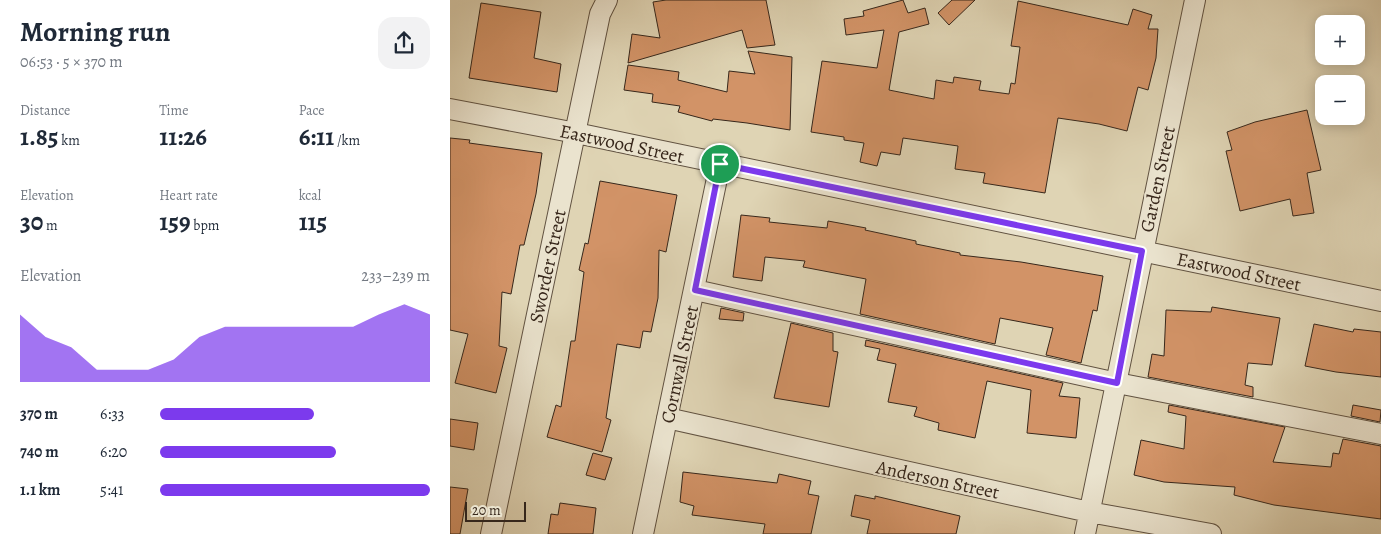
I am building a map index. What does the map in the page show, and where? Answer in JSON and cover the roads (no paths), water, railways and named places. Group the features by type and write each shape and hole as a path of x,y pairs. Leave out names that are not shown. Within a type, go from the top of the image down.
{"street":[{"name":"Sworder Street","path":"491,534 600,14 607,0"},
{"name":"Garden Street","path":"1085,534 1195,0"},
{"name":"Eastwood Street","path":"450,109 576,133 1381,301"},
{"name":"Cornwall Street","path":"643,534 720,164"},
{"path":"695,290 1117,383 1381,434"},
{"name":"Anderson Street","path":"667,418 1089,512 1211,534"}]}
